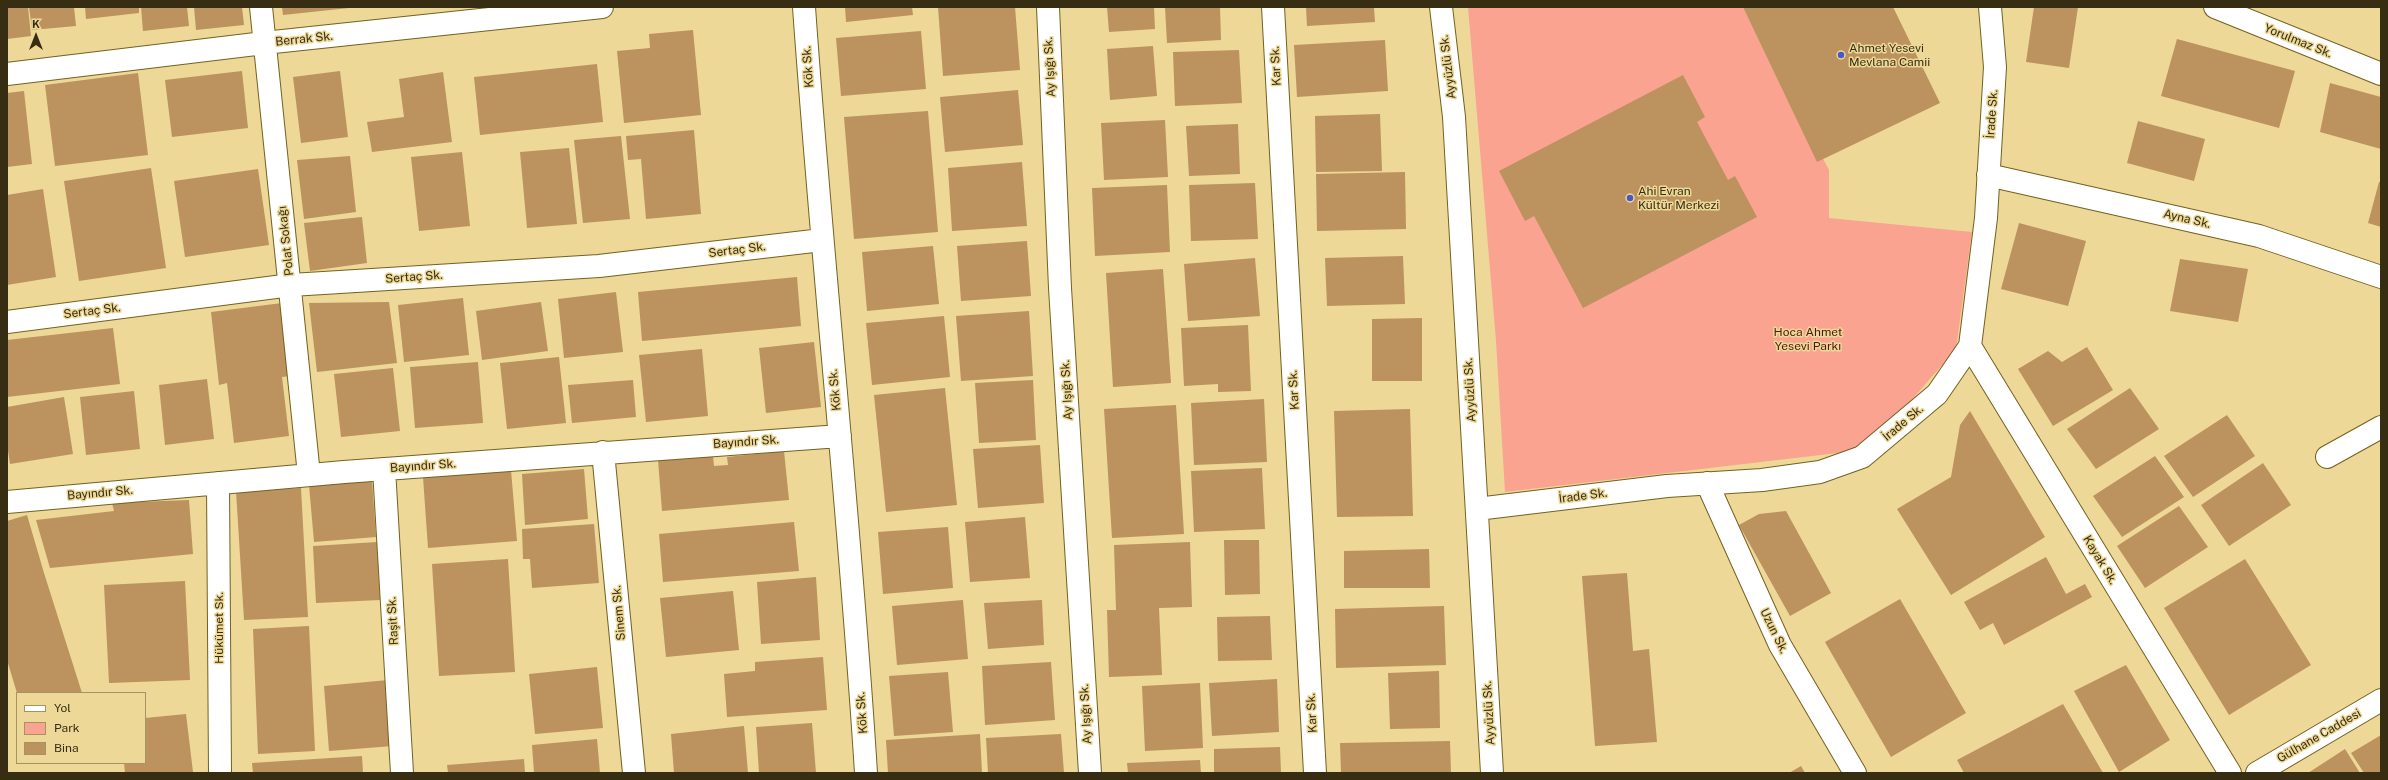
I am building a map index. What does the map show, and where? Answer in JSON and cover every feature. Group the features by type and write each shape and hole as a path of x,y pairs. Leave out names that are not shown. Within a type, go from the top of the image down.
{"street":[{"name":"Polat Sokağı","path":"260,7 291,285 308,475"},
{"name":"Berrak Sk.","path":"7,74 264,43 602,7"},
{"name":"Kök Sk.","path":"804,7 822,240 856,611 866,773"},
{"name":"Ay Işığı Sk.","path":"1048,7 1061,296 1090,773"},
{"name":"Kar Sk.","path":"1273,7 1315,773"},
{"name":"Ayyüzlü Sk.","path":"1441,7 1454,117 1492,773"},
{"name":"İrade Sk.","path":"1477,510 1667,486 1762,480 1820,472 1862,457 1937,394 1970,346 1986,218 1995,67 1990,7"},
{"name":"Yorulmaz Sk.","path":"2215,7 2381,74"},
{"name":"Ayna Sk.","path":"1988,175 2258,236 2381,277"},
{"name":"Sertaç Sk.","path":"7,322 291,285 599,266 822,240"},
{"name":"Kayak Sk.","path":"1970,346 2230,773"},
{"path":"2327,457 2381,427"},
{"name":"Bayındır Sk.","path":"7,502 308,475 604,452 840,436"},
{"name":"Sinem Sk.","path":"604,452 634,773"},
{"name":"Raşit Sk.","path":"384,469 402,773"},
{"name":"Hükümet Sk.","path":"218,483 220,773"},
{"name":"Uzun Sk.","path":"1707,483 1780,645 1855,773"},
{"name":"Gülhane Caddesi","path":"2257,773 2381,700"}],"green space":[{"name":"Hoca Ahmet Yesevi Parkı","path":"1468,7 1743,7 1829,170 1829,218 1972,232 1956,349 1895,419 1855,451 1505,492 1496,341"}],"building":[{"path":"7,7 28,7 31,36 7,39"},
{"path":"29,7 74,7 76,26 32,30"},
{"path":"85,7 139,7 139,13 86,19"},
{"path":"141,7 187,7 189,26 143,31"},
{"path":"194,7 242,7 244,25 196,30"},
{"path":"282,7 349,7 349,8 283,15"},
{"path":"845,7 912,7 913,15 846,22"},
{"path":"938,7 1015,7 1020,70 943,76"},
{"path":"1107,7 1154,7 1155,29 1109,32"},
{"path":"1165,7 1220,7 1221,40 1167,43"},
{"path":"1306,7 1374,7 1375,22 1307,26"},
{"name":"Ahmet Yesevi Mevlana Camii","path":"1743,7 1893,7 1940,103 1817,162"},
{"path":"2034,7 2078,7 2069,68 2026,62"},
{"path":"693,30 701,115 624,123 617,51 650,48 649,34"},
{"path":"921,31 926,89 841,96 836,38"},
{"path":"2177,39 2295,71 2279,128 2161,96"},
{"path":"1385,40 1388,91 1297,97 1294,45"},
{"path":"1153,46 1157,96 1110,100 1107,49"},
{"path":"1239,50 1242,103 1175,106 1173,52"},
{"path":"597,64 603,122 480,135 474,77"},
{"path":"242,71 248,128 172,137 165,80"},
{"path":"340,71 348,137 301,143 293,77"},
{"path":"443,72 452,142 372,152 367,122 404,117 399,79"},
{"path":"138,73 148,155 55,166 45,85"},
{"name":"Ahi Evran Kültür Merkezi","path":"1683,75 1705,117 1697,122 1728,180 1735,176 1757,217 1583,308 1534,216 1525,221 1499,171"},
{"path":"2330,83 2381,97 2381,149 2320,132"},
{"path":"1018,90 1023,145 945,152 940,97"},
{"path":"24,91 32,164 7,167 7,93"},
{"path":"928,111 938,232 854,239 844,117"},
{"path":"1380,114 1382,171 1316,172 1315,116"},
{"path":"1165,120 1168,177 1104,180 1101,123"},
{"path":"2138,121 2205,139 2194,181 2127,163"},
{"path":"1238,124 1240,174 1189,176 1186,126"},
{"path":"694,130 701,214 646,219 641,159 628,160 626,136"},
{"path":"621,136 630,219 583,223 574,140"},
{"path":"569,148 577,224 527,228 520,152"},
{"path":"462,152 470,226 419,231 411,157"},
{"path":"350,156 356,212 304,219 297,160"},
{"path":"1022,162 1027,226 952,231 948,168"},
{"path":"151,168 166,268 79,281 64,181"},
{"path":"258,169 269,245 185,257 174,181"},
{"path":"1405,172 1406,229 1317,231 1316,174"},
{"path":"2379,182 2381,182 2381,227 2368,223"},
{"path":"1255,183 1258,239 1191,241 1189,185"},
{"path":"1167,185 1170,252 1095,256 1092,188"},
{"path":"43,189 56,277 7,285 7,195"},
{"path":"362,217 367,263 310,271 304,223"},
{"path":"2019,223 2086,241 2068,306 2001,289"},
{"path":"1027,241 1031,296 961,301 957,246"},
{"path":"933,246 939,304 867,311 862,252"},
{"path":"1403,256 1405,304 1327,306 1325,258"},
{"path":"1255,258 1260,316 1188,321 1184,264"},
{"path":"2180,259 2248,269 2238,322 2170,311"},
{"path":"1163,269 1171,383 1113,387 1106,273"},
{"path":"797,277 801,326 642,341 638,292"},
{"path":"616,292 623,352 564,358 558,299"},
{"path":"463,298 469,355 404,362 398,305"},
{"path":"389,302 397,363 317,372 309,303"},
{"path":"541,302 548,351 482,360 476,311"},
{"path":"282,303 291,376 282,377 289,436 234,443 227,383 219,385 211,312"},
{"path":"1029,311 1033,376 961,381 956,316"},
{"path":"944,316 950,377 872,385 866,323"},
{"path":"1422,318 1422,381 1372,381 1372,319"},
{"path":"1248,325 1251,391 1218,392 1218,384 1184,386 1181,328"},
{"path":"113,328 120,384 7,397 7,340"},
{"path":"814,342 821,407 766,413 759,348"},
{"path":"2087,347 2113,390 2053,426 2018,369 2048,351 2062,362"},
{"path":"702,349 708,416 646,422 639,355"},
{"path":"559,357 566,423 507,429 500,363"},
{"path":"478,362 483,423 415,428 410,367"},
{"path":"393,368 400,431 341,437 334,374"},
{"path":"207,379 214,439 165,445 159,385"},
{"path":"633,380 636,417 572,423 568,385"},
{"path":"1033,380 1036,440 979,443 975,383"},
{"path":"945,388 957,505 886,512 874,395"},
{"path":"2130,388 2159,429 2096,469 2067,429"},
{"path":"134,391 140,449 86,455 80,397"},
{"path":"64,397 73,454 10,464 7,444 7,407"},
{"path":"1264,399 1267,462 1194,465 1191,403"},
{"path":"1176,405 1184,534 1112,538 1104,409"},
{"path":"1410,409 1413,516 1337,517 1334,411"},
{"path":"1970,411 2045,537 1951,595 1897,509 1951,477 1960,425"},
{"path":"2227,415 2255,456 2193,497 2164,456"},
{"path":"1040,445 1044,503 978,508 973,449"},
{"path":"784,451 789,500 662,511 658,460 713,456 714,466 728,465 727,457"},
{"path":"2155,456 2184,497 2122,537 2093,496"},
{"path":"2263,463 2291,505 2229,546 2201,505"},
{"path":"1262,468 1265,529 1194,532 1191,471"},
{"path":"584,469 588,519 525,525 522,474"},
{"path":"511,470 517,541 428,548 423,477"},
{"path":"372,480 376,537 314,542 309,485"},
{"path":"301,488 308,617 244,620 236,491"},
{"path":"189,500 193,554 50,568 36,520 114,511 112,503"},
{"path":"2179,506 2208,547 2145,588 2117,546"},
{"path":"1786,511 1831,593 1790,616 1739,525 1759,514"},
{"path":"27,515 82,692 17,692 7,660 7,521"},
{"path":"1025,517 1030,578 970,582 965,522"},
{"path":"794,522 799,571 663,582 659,534"},
{"path":"594,524 599,583 532,588 530,559 523,559 522,529"},
{"path":"948,527 953,588 883,594 878,532"},
{"path":"1224,540 1259,540 1260,594 1225,595"},
{"path":"377,542 380,600 316,603 313,546"},
{"path":"1190,542 1192,607 1159,608 1162,675 1109,677 1107,610 1116,610 1114,545"},
{"path":"1429,549 1430,588 1344,588 1344,551"},
{"path":"2046,557 2066,594 2085,584 2092,597 2004,645 1993,623 1980,630 1964,602"},
{"path":"508,559 515,672 439,676 432,564"},
{"path":"2245,559 2311,665 2229,715 2164,608"},
{"path":"1627,573 1633,651 1649,649 1657,742 1595,746 1582,576"},
{"path":"816,577 820,640 761,644 757,582"},
{"path":"185,581 190,680 109,683 104,585"},
{"path":"733,591 739,650 666,657 660,598"},
{"path":"1900,599 1966,713 1891,757 1825,642"},
{"path":"963,600 968,659 897,665 892,606"},
{"path":"1042,600 1044,645 988,649 984,603"},
{"path":"1444,606 1446,665 1336,668 1335,609"},
{"path":"1270,616 1272,660 1218,661 1217,617"},
{"path":"309,626 315,751 258,754 253,629"},
{"path":"823,657 827,710 727,717 724,674 755,671 755,662"},
{"path":"1051,662 1055,720 985,725 982,666"},
{"path":"2126,665 2170,740 2119,772 2074,691"},
{"path":"597,667 603,728 535,734 529,674"},
{"path":"1439,671 1440,728 1390,729 1388,673"},
{"path":"948,672 953,732 894,736 889,676"},
{"path":"1277,679 1279,732 1212,736 1209,683"},
{"path":"388,680 393,746 329,751 324,686"},
{"path":"1200,683 1203,748 1145,751 1142,686"},
{"path":"2063,704 2103,773 1964,773 1957,760"},
{"path":"186,714 193,772 125,773 124,764 146,764 146,718"},
{"path":"812,723 816,773 759,773 756,727"},
{"path":"744,726 748,773 674,773 671,734"},
{"path":"980,734 982,773 888,773 886,740"},
{"path":"1061,734 1064,773 988,773 986,738"},
{"path":"2381,735 2381,773 2364,773 2351,753"},
{"path":"597,739 600,773 534,773 532,745"},
{"path":"1450,741 1451,773 1341,773 1340,743"},
{"path":"1280,747 1281,773 1214,773 1214,749"},
{"path":"2345,749 2360,773 2308,773"},
{"path":"362,756 363,773 253,773 252,763"},
{"path":"524,759 525,773 448,773 447,765"},
{"path":"1200,760 1201,773 1128,773 1127,763"},
{"path":"1801,766 1805,773 1789,773"}],"place":[{"name":"Ahmet Yesevi Mevlana Camii","path":"1841,55"},
{"name":"Ahi Evran Kültür Merkezi","path":"1630,198"}]}
